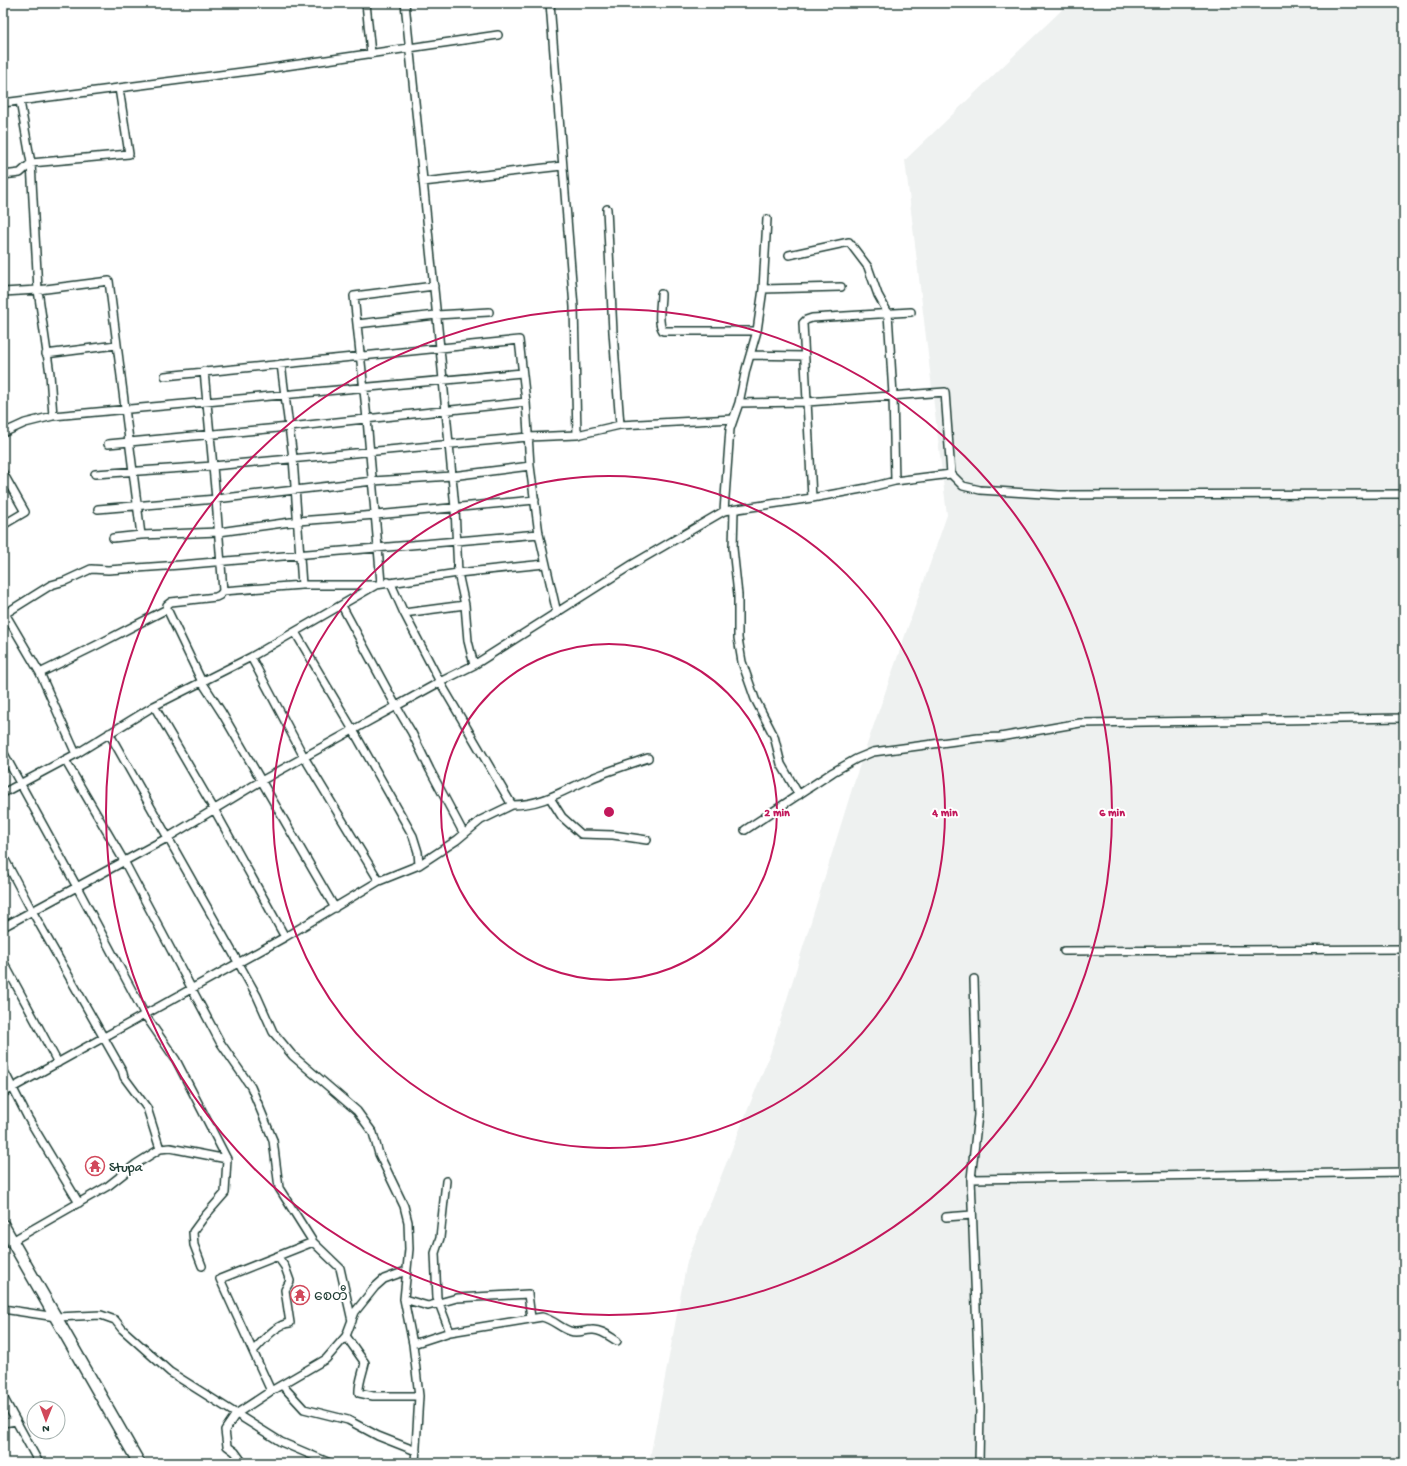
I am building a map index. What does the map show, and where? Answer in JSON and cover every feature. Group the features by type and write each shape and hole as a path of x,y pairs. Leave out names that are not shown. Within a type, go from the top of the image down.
{"main road":[{"path":"3,1225 139,1463"}],"street":[{"path":"366,3 371,54"},
{"path":"405,3 408,48 446,411 455,508 458,573 465,605 468,641 474,665"},
{"path":"550,3 574,307 577,435"},
{"path":"3,103 371,54 498,35"},
{"path":"3,174 20,172 31,163 129,154 119,88"},
{"path":"20,101 31,163 38,290 50,374 53,416"},
{"path":"423,182 562,166"},
{"path":"607,209 613,332 620,425"},
{"path":"724,511 727,492 726,474 729,455 730,429 739,403 746,369 757,331 763,289 767,219"},
{"path":"789,255 849,242 868,267 878,295 888,313 893,395 895,481"},
{"path":"3,292 38,290 109,281 141,535"},
{"path":"382,583 365,388 354,296 434,286"},
{"path":"763,289 841,287"},
{"path":"661,294 660,323 663,331 757,331"},
{"path":"357,324 436,315 489,312"},
{"path":"812,498 803,323 812,318 911,312"},
{"path":"165,376 519,340 526,402 530,466 539,534 557,613"},
{"path":"46,354 116,345"},
{"path":"750,355 805,356"},
{"path":"281,364 293,458 302,585"},
{"path":"204,372 211,434 223,591"},
{"path":"3,433 25,423 53,416 522,373"},
{"path":"739,403 807,402 945,392 951,474 963,486 980,490 1059,495 1404,494"},
{"path":"108,444 526,402"},
{"path":"95,474 213,466 528,436 577,435 620,425 733,420"},
{"path":"98,509 138,504 216,499 373,481 452,476 530,466"},
{"path":"3,473 25,512 3,525"},
{"path":"3,928 167,838 261,781 440,682 474,665 633,564 724,511 812,498 867,488 895,481 951,474"},
{"path":"113,538 141,535 219,532 298,521 535,500"},
{"path":"734,510 733,548 738,595 738,638 742,662 755,699 774,736 781,764 799,795"},
{"path":"76,754 40,672 4,612 51,585 65,581 91,569 108,570 221,562 457,540 539,534"},
{"path":"40,672 95,646 166,609 167,605 171,602 216,597 223,591 302,585 382,583 545,564"},
{"path":"3,793 76,754 154,706 251,657 382,583 392,586 404,613 440,682 512,805"},
{"path":"404,613 465,605"},
{"path":"342,606 412,733 464,834"},
{"path":"166,609 202,682 222,713 335,908"},
{"path":"295,632 413,836 418,852 419,864"},
{"path":"251,657 304,758 379,881"},
{"path":"154,706 214,809 285,937"},
{"path":"746,830 833,772 856,759 873,752 978,738 1000,737 1080,723 1404,718"},
{"path":"109,733 257,996 273,1032 293,1056 356,1111 373,1133 379,1154 404,1206 408,1222 409,1249 404,1299 413,1344 419,1396 415,1463"},
{"path":"3,752 145,1015 176,1060 227,1159 225,1193 204,1217 194,1232 194,1245 202,1266"},
{"path":"3,1093 285,937 379,881 419,864 457,840 481,820 512,805 526,805 550,798 590,779 648,758"},
{"path":"65,760 124,861 220,1042 251,1087 273,1140 279,1188 312,1242 340,1268 352,1321"},
{"path":"550,798 562,817 581,834 613,835 647,840"},
{"path":"3,856 32,911 122,1070 124,1077 147,1108 160,1148"},
{"path":"1064,951 1404,949"},
{"path":"3,961 58,1063"},
{"path":"974,979 978,1115 971,1179 980,1408 979,1463"},
{"path":"3,1069 28,1118 79,1203"},
{"path":"12,1241 108,1186 136,1164 160,1148 170,1148 227,1159"},
{"path":"971,1179 1404,1172"},
{"path":"446,1181 440,1238 435,1253 437,1298 450,1332"},
{"path":"946,1217 972,1215"},
{"path":"271,1391 220,1279 278,1257 312,1242"},
{"path":"253,1351 282,1325 290,1323 285,1290 290,1282 285,1267 278,1257"},
{"path":"243,1463 235,1452 227,1446 225,1437 225,1430 236,1414 271,1391 326,1359 346,1336 356,1312 375,1287 384,1279 406,1271"},
{"path":"404,1299 428,1306 457,1298 528,1294 531,1318"},
{"path":"3,1309 56,1317 101,1315 115,1320 122,1329 170,1372 282,1442 330,1463"},
{"path":"413,1344 450,1332 542,1317 549,1319 570,1331 598,1330 617,1341"},
{"path":"346,1336 365,1363 362,1379 358,1387 359,1393 373,1396 419,1396"},
{"path":"282,1385 304,1409 348,1420 378,1436 416,1450"},
{"path":"3,1397 38,1463"},
{"path":"3,1423 16,1421"}],"shaded area":[{"path":"1069,3 1404,3 1404,1463 649,1463 687,1261 770,1054 856,776 947,515 905,160"}],"place":[{"name":"Stupa","path":"95,1166"},
{"name":"စေတီ","path":"300,1295"}]}
